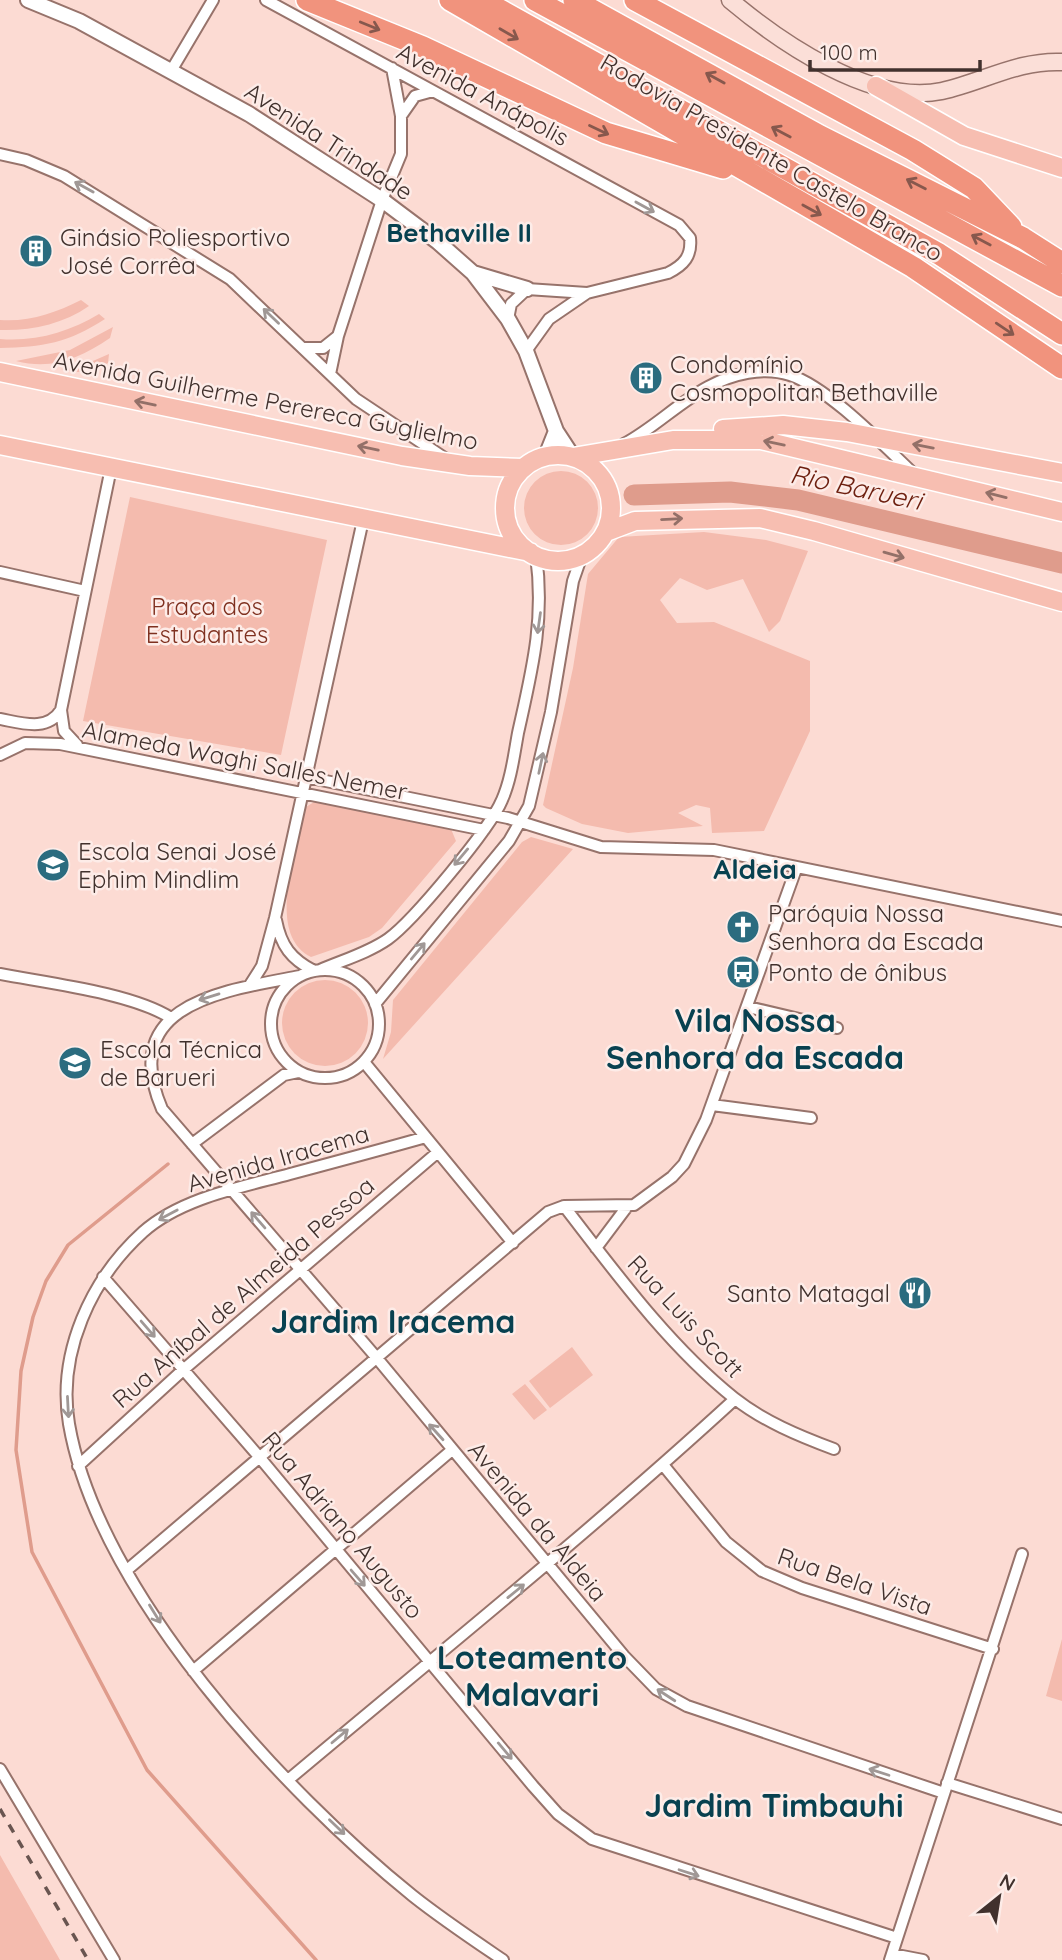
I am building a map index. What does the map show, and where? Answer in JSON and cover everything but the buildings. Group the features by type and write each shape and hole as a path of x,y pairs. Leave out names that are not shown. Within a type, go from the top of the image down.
{"highway":[{"path":"307,0 423,47 606,134 640,146 750,175 820,188"},
{"name":"Rodovia Presidente Castelo Branco","path":"450,0 913,267 1062,368"},
{"name":"Rodovia Presidente Castelo Branco","path":"482,0 939,254 1062,334"},
{"name":"Rodovia Presidente Castelo Branco","path":"535,0 1062,286"},
{"name":"Rodovia Presidente Castelo Branco","path":"574,0 820,136 1023,238 1062,263"},
{"path":"635,0 913,150 974,188 1023,238"}],"main road":[{"path":"730,0 768,32 808,56 877,86 964,136 1062,168"},
{"path":"877,86 910,92 942,91 1009,68 1062,62"},
{"name":"Avenida Guilherme Perereca Guglielmo","path":"0,373 454,464 523,468"},
{"path":"533,554 512,534 506,515 509,490 523,468 545,456 573,457 696,430 783,425 873,437 1062,473"},
{"path":"628,446 697,439 761,440 1062,512"},
{"path":"0,445 562,560 582,555 593,548 606,532 612,507 608,490 594,469 573,457"},
{"path":"606,532 635,521 760,518 1061,601"}],"street":[{"name":"Avenida Trindade","path":"28,0 49,6 249,114 382,200 438,242 473,273 508,319 526,351 556,430 573,457"},
{"path":"171,71 213,0"},
{"name":"Avenida Anápolis","path":"266,0 679,225 690,238 690,255 678,268 587,293"},
{"path":"330,374 338,336 382,200 401,153 401,116 392,68"},
{"path":"401,116 415,96 433,91"},
{"path":"0,154 51,169 230,279 376,414 454,464"},
{"path":"473,273 527,289 587,293"},
{"path":"508,319 511,304 527,289"},
{"path":"526,351 549,319 587,293"},
{"path":"304,348 323,348 338,336"},
{"path":"628,446 706,388 733,376 767,371 791,375 815,389 915,475"},
{"path":"545,456 556,430"},
{"path":"83,748 66,737 61,710 111,468"},
{"path":"250,985 262,966 275,918 363,520"},
{"path":"0,974 128,1001 160,1011 171,1018 202,999 250,985 317,971 371,948 395,934 495,815 511,770 537,635 541,596 533,554"},
{"path":"375,1004 509,841 521,821 540,768 573,581 582,555"},
{"path":"0,572 85,591"},
{"path":"0,719 45,724 61,710"},
{"name":"Alameda Waghi Salles Nemer","path":"0,755 25,743 83,748 484,830"},
{"name":"Alameda Waghi Salles Nemer","path":"306,778 521,821 601,847 714,850 796,869 925,891 1062,921"},
{"path":"596,1248 626,1208 658,1188 684,1164 712,1105 796,869"},
{"path":"275,918 284,947 294,958 317,971 341,972 355,979 366,989 375,1004 378,1035 364,1062 351,1072 332,1078 317,1078 298,1072 278,1052 270,1019 281,993 300,976"},
{"path":"748,1006 837,1028"},
{"name":"Avenida da Aldeia","path":"171,1018 155,1045 150,1075 162,1109 376,1357 624,1656 670,1699 946,1788 1062,1819"},
{"path":"364,1062 513,1243"},
{"path":"192,1144 284,1075 298,1072"},
{"path":"712,1105 811,1118"},
{"name":"Avenida Iracema","path":"426,1138 232,1190 159,1220 143,1231 103,1277 92,1294 68,1367 69,1422 78,1466 106,1531 127,1570 193,1671 288,1780 413,1896 503,1960"},
{"name":"Rua Aníbal de Almeida Pessoa","path":"78,1466 183,1370 438,1152"},
{"path":"127,1570 261,1459 376,1357 548,1212 564,1206 626,1208"},
{"name":"Rua Luis Scott","path":"564,1206 657,1321 734,1399 787,1430 834,1449"},
{"name":"Rua Adriano Augusto","path":"103,1277 261,1459 336,1552 558,1814 592,1839 897,1938"},
{"path":"288,1780 430,1660 548,1566 664,1466 734,1399"},
{"path":"193,1671 336,1552 452,1450"},
{"name":"Rua Bela Vista","path":"664,1466 726,1542 762,1571 802,1588 993,1649"},
{"path":"923,1960 891,1957 1022,1554"},
{"path":"0,1769 114,1960"}],"green space":[{"path":"81,300 89,306 58,322 35,328 0,330 0,320 42,316"},
{"path":"99,314 105,319 79,334 42,345 0,348 0,339 26,339 51,334 76,326"},
{"path":"113,327 110,338 65,361 42,364 16,361 70,350"},
{"path":"109,354 108,363 91,371 74,372 61,369 86,364"},
{"path":"554,471 568,471 582,477 592,487 598,508 592,529 582,539 568,545 554,545 540,539 530,529 524,515 524,501 530,487 540,477"},
{"name":"Praça dos Estudantes","path":"130,497 327,540 281,755 83,721"},
{"path":"704,532 766,540 808,551 780,621 769,632 743,579 707,590 680,578 660,600 677,623 714,622 810,661 810,731 764,831 712,833 710,808 696,805 678,813 703,826 628,833 582,824 546,808 543,805 573,668 588,574 619,537"},
{"path":"314,802 451,829 456,841 382,928 369,937 311,957 297,946 289,929 287,910 292,866 306,807"},
{"path":"531,837 573,849 383,1059 391,1032 393,1000 522,842"},
{"path":"325,980 349,987 361,999 368,1023 361,1047 349,1059 325,1066 301,1059 289,1047 282,1023 289,999 301,987"},
{"path":"572,1347 593,1375 550,1408 529,1381"},
{"path":"525,1384 547,1410 534,1420 512,1394"},
{"path":"1062,1639 1062,1701 1046,1696"},
{"path":"0,1855 60,1960 0,1960"}],"waterway":[{"name":"Rio Barueri","path":"634,495 730,492 798,500 1062,563"},
{"path":"168,1164 68,1245 46,1281 33,1317 21,1371 16,1450 32,1552 147,1770 316,1960"}],"railway":[{"path":"0,1809 88,1960"}],"place":[{"name":"Ginásio Poliesportivo José Corrêa","path":"36,251"},
{"name":"Condomínio Cosmopolitan Bethaville","path":"646,378"},
{"name":"Escola Senai José Ephim Mindlim","path":"53,865"},
{"name":"Paróquia Nossa Senhora da Escada","path":"743,927"},
{"name":"Ponto de ônibus","path":"743,972"},
{"name":"Escola Técnica de Barueri","path":"75,1063"},
{"name":"Santo Matagal","path":"915,1293"}],"district":[{"name":"Bethaville II","path":"459,232"},
{"name":"Aldeia","path":"755,868"},
{"name":"Vila Nossa Senhora da Escada","path":"755,1038"},
{"name":"Jardim Iracema","path":"393,1321"},
{"name":"Loteamento Malavari","path":"532,1676"},
{"name":"Jardim Timbauhi","path":"774,1805"}]}
